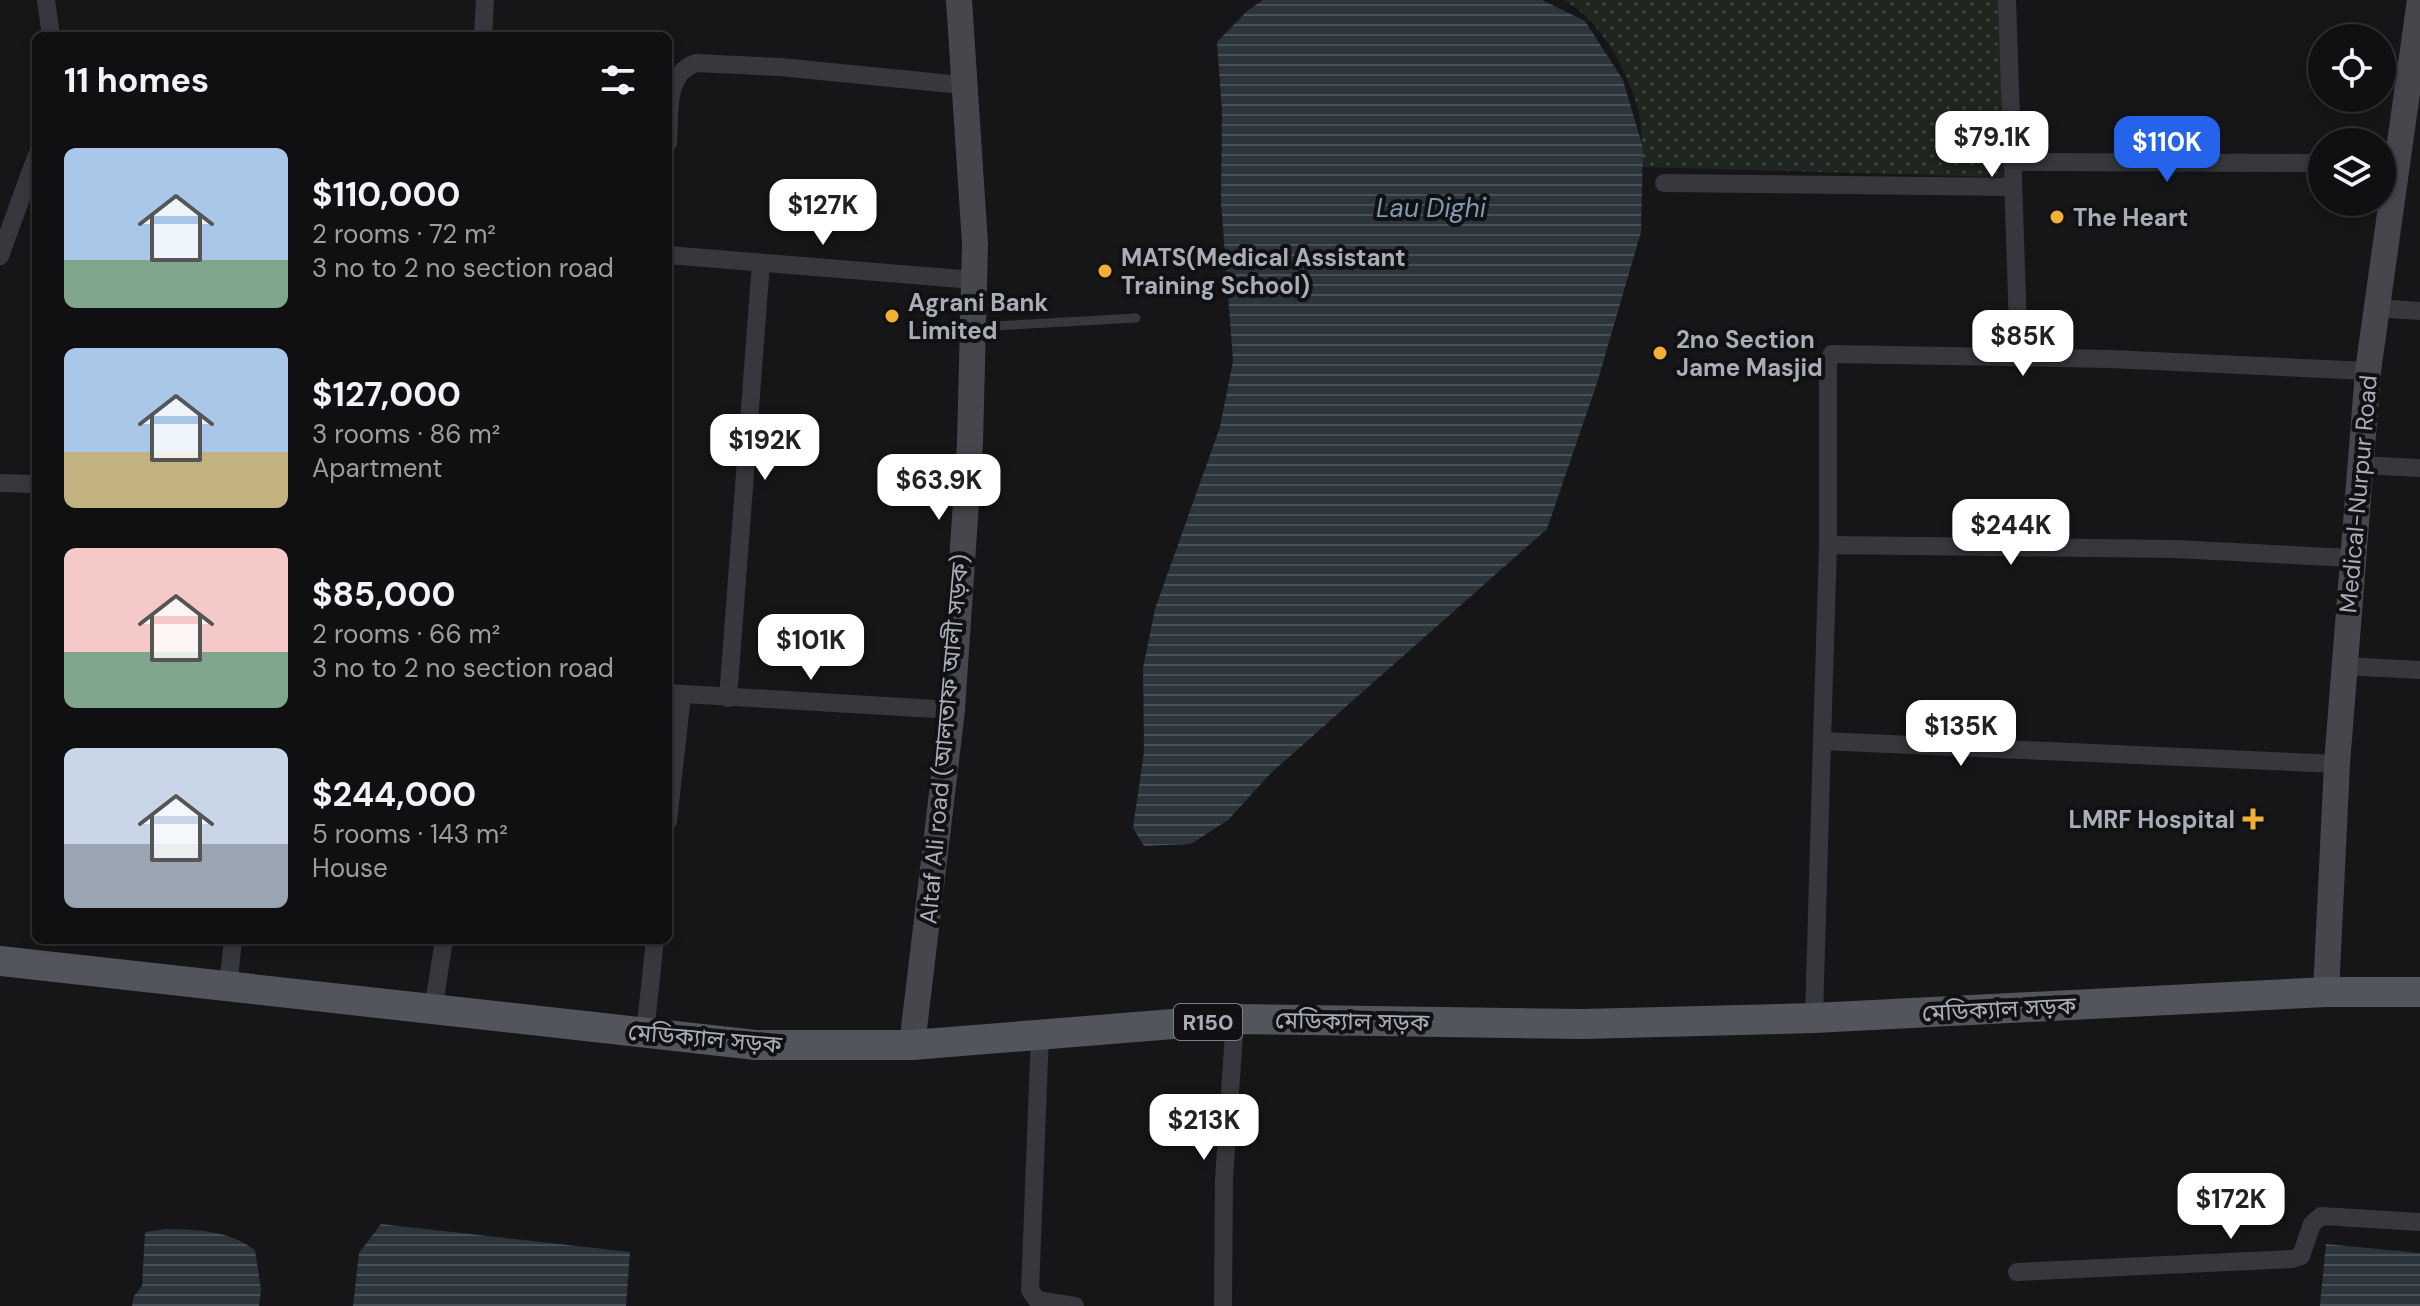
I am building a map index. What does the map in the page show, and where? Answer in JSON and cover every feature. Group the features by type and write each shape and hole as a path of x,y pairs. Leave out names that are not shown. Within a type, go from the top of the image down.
{"main road":[{"name":"Altaf Ali road (আলতাফ আলী সড়ক)","path":"912,1045 952,710 970,443 973,214 962,85 959,0"},
{"name":"Medical-Nurpur Road","path":"2396,145 2414,91 2420,0"},
{"name":"Medical-Nurpur Road","path":"2326,992 2351,558 2385,216"},
{"name":"মেডিক্যাল সড়ক","path":"0,961 756,1045 912,1045 1235,1019 1583,1024 1814,1018 2326,992 2420,992"}],"street":[{"path":"46,0 50,32"},
{"path":"483,32 485,0"},
{"path":"2007,0 2019,357"},
{"path":"672,105 675,76 696,63 780,67 962,85"},
{"path":"2012,162 2308,163"},
{"path":"0,256 32,168"},
{"path":"1664,183 2013,187"},
{"path":"672,255 974,280"},
{"path":"728,698 761,263"},
{"path":"2377,308 2420,311"},
{"path":"1814,1018 1828,545 1828,362 1832,354 2019,357 2368,371"},
{"path":"2361,465 2420,468"},
{"path":"0,483 32,484"},
{"path":"1828,545 2175,549 2351,558"},
{"path":"2344,666 2420,670"},
{"path":"672,748 675,694 952,710"},
{"path":"1822,741 2337,764"},
{"path":"228,987 233,944"},
{"path":"433,1010 443,944"},
{"path":"645,1033 655,944"},
{"path":"1223,1306 1224,1179 1235,1019"},
{"path":"1040,1034 1030,1290 1037,1300 1075,1306"},
{"path":"2017,1272 2292,1259 2301,1256 2312,1224 2321,1216 2420,1222"}],"lane":[{"path":"973,327 1136,318"}],"shaded area":[{"path":"1564,0 1999,0 2003,177 1642,167 1639,112 1618,60 1600,32"}],"water":[{"name":"Lau Dighi","path":"1263,0 1542,0 1585,21 1623,80 1643,148 1641,232 1597,383 1547,529 1272,772 1228,820 1191,844 1144,846 1133,828 1144,752 1143,668 1155,609 1220,427 1233,361 1221,201 1222,110 1217,42 1247,11"},
{"path":"381,1224 630,1252 626,1306 353,1306 359,1253"},
{"path":"167,1229 224,1235 255,1250 261,1290 259,1306 132,1306 134,1296 142,1286 145,1232"},
{"path":"2326,1244 2420,1253 2420,1306 2320,1306"}],"place":[{"name":"The Heart","path":"2057,217"},
{"name":"MATS(Medical Assistant Training School)","path":"1105,271"},
{"name":"Agrani Bank Limited","path":"892,316"},
{"name":"2no Section Jame Masjid","path":"1660,353"},
{"name":"LMRF Hospital","path":"2253,819"}]}
